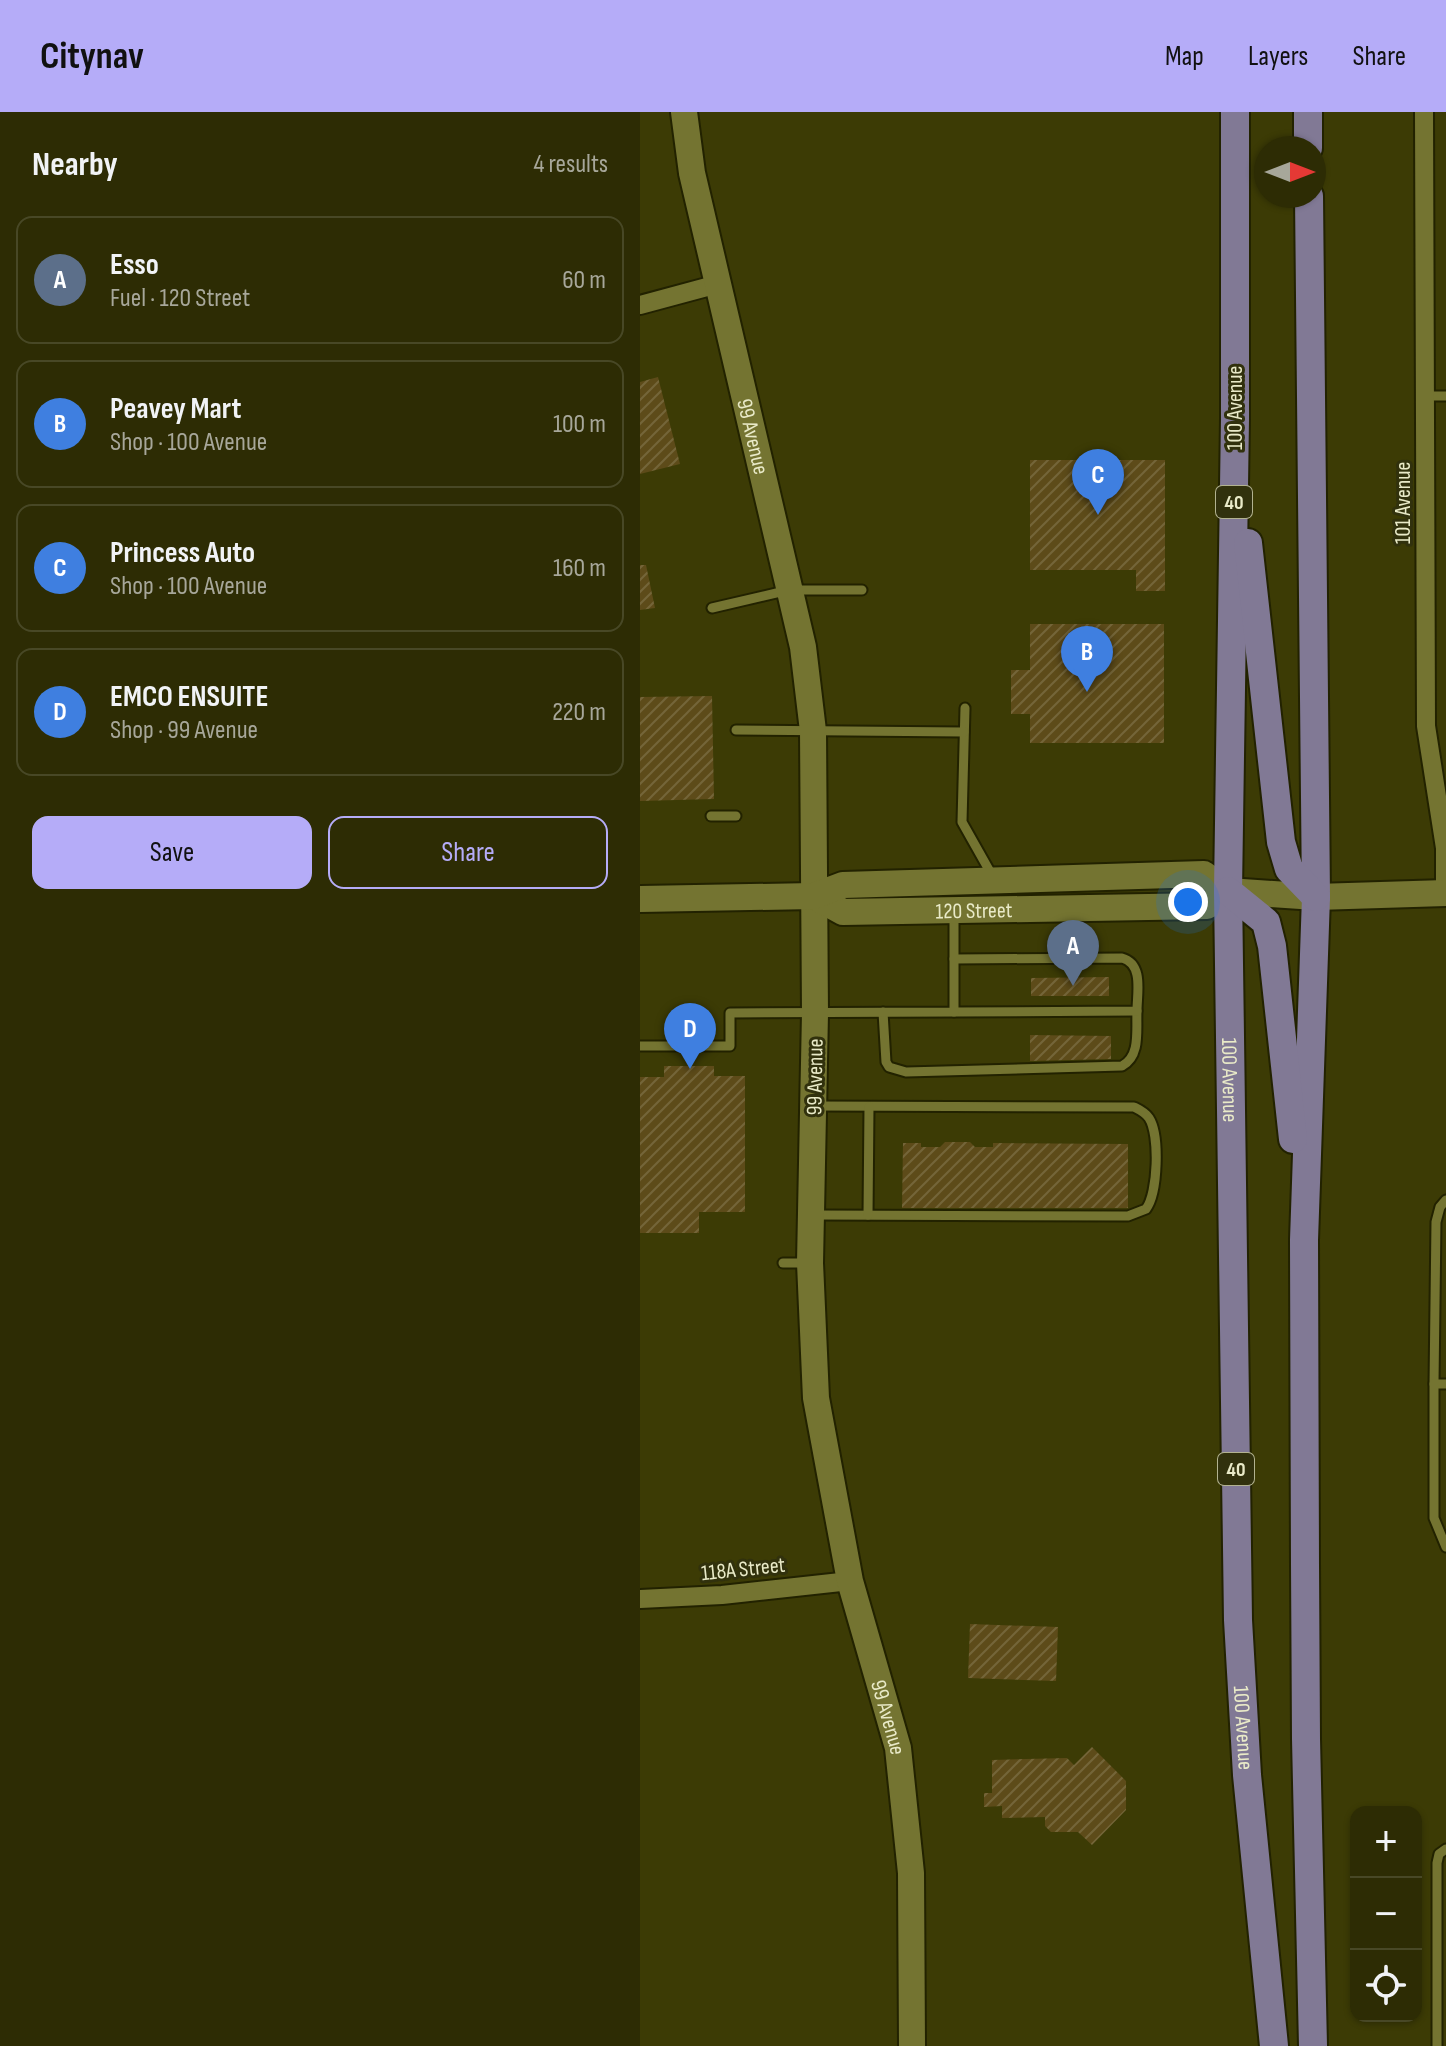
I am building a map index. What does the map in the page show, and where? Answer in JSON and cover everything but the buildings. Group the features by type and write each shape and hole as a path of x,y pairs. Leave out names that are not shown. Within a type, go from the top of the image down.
{"main road":[{"name":"100 Avenue","path":"1235,112 1235,419 1228,891 1238,1620 1247,1775 1274,2046"},
{"path":"1308,112 1308,136"},
{"path":"1309,208 1316,897 1304,1240 1305,1723 1313,2046"},
{"path":"1235,419 1281,842 1289,869 1316,897"},
{"path":"1228,891 1266,922 1272,946 1304,1240"}],"street":[{"name":"99 Avenue","path":"684,112 692,173 803,647 813,731 815,1013 810,1263 816,1398 850,1581 898,1748 911,1873 912,2046"},
{"name":"101 Avenue","path":"1424,112 1426,726 1445,848 1446,893"},
{"path":"640,305 718,284"},
{"path":"1427,520 1446,520"},
{"name":"120 Street","path":"640,899 814,896 843,885 1204,874 1228,891 1316,897 1446,893"},
{"name":"120 Street","path":"814,896 843,912 1207,906 1228,891"},
{"name":"118A Street","path":"640,1599 722,1595 850,1581"}],"lane":[{"path":"1426,396 1446,396"},
{"path":"712,608 789,590 862,590"},
{"path":"965,708 962,822 995,879"},
{"path":"736,730 964,732"},
{"path":"711,816 736,816"},
{"path":"954,909 954,1012"},
{"path":"883,1012 886,1062 889,1067 906,1072 1122,1066 1133,1057 1137,975 1130,960 954,959"},
{"path":"640,1046 730,1046 730,1013 1137,1011"},
{"path":"811,1215 1128,1216 1146,1209 1155,1190 1153,1126 1142,1110 1134,1107 813,1106"},
{"path":"868,1215 869,1107"},
{"path":"1446,1200 1440,1207 1436,1222 1441,1285 1434,1384 1434,1518 1446,1547"},
{"path":"783,1263 810,1263"},
{"path":"1434,1384 1446,1384"},
{"path":"1440,2039 1437,1863 1439,1854 1446,1849"}],"place":[{"name":"Princess Auto","path":"1098,515"},
{"name":"Peavey Mart","path":"1087,692"},
{"name":"Esso","path":"1073,986"},
{"name":"EMCO ENSUITE","path":"690,1069"}]}
